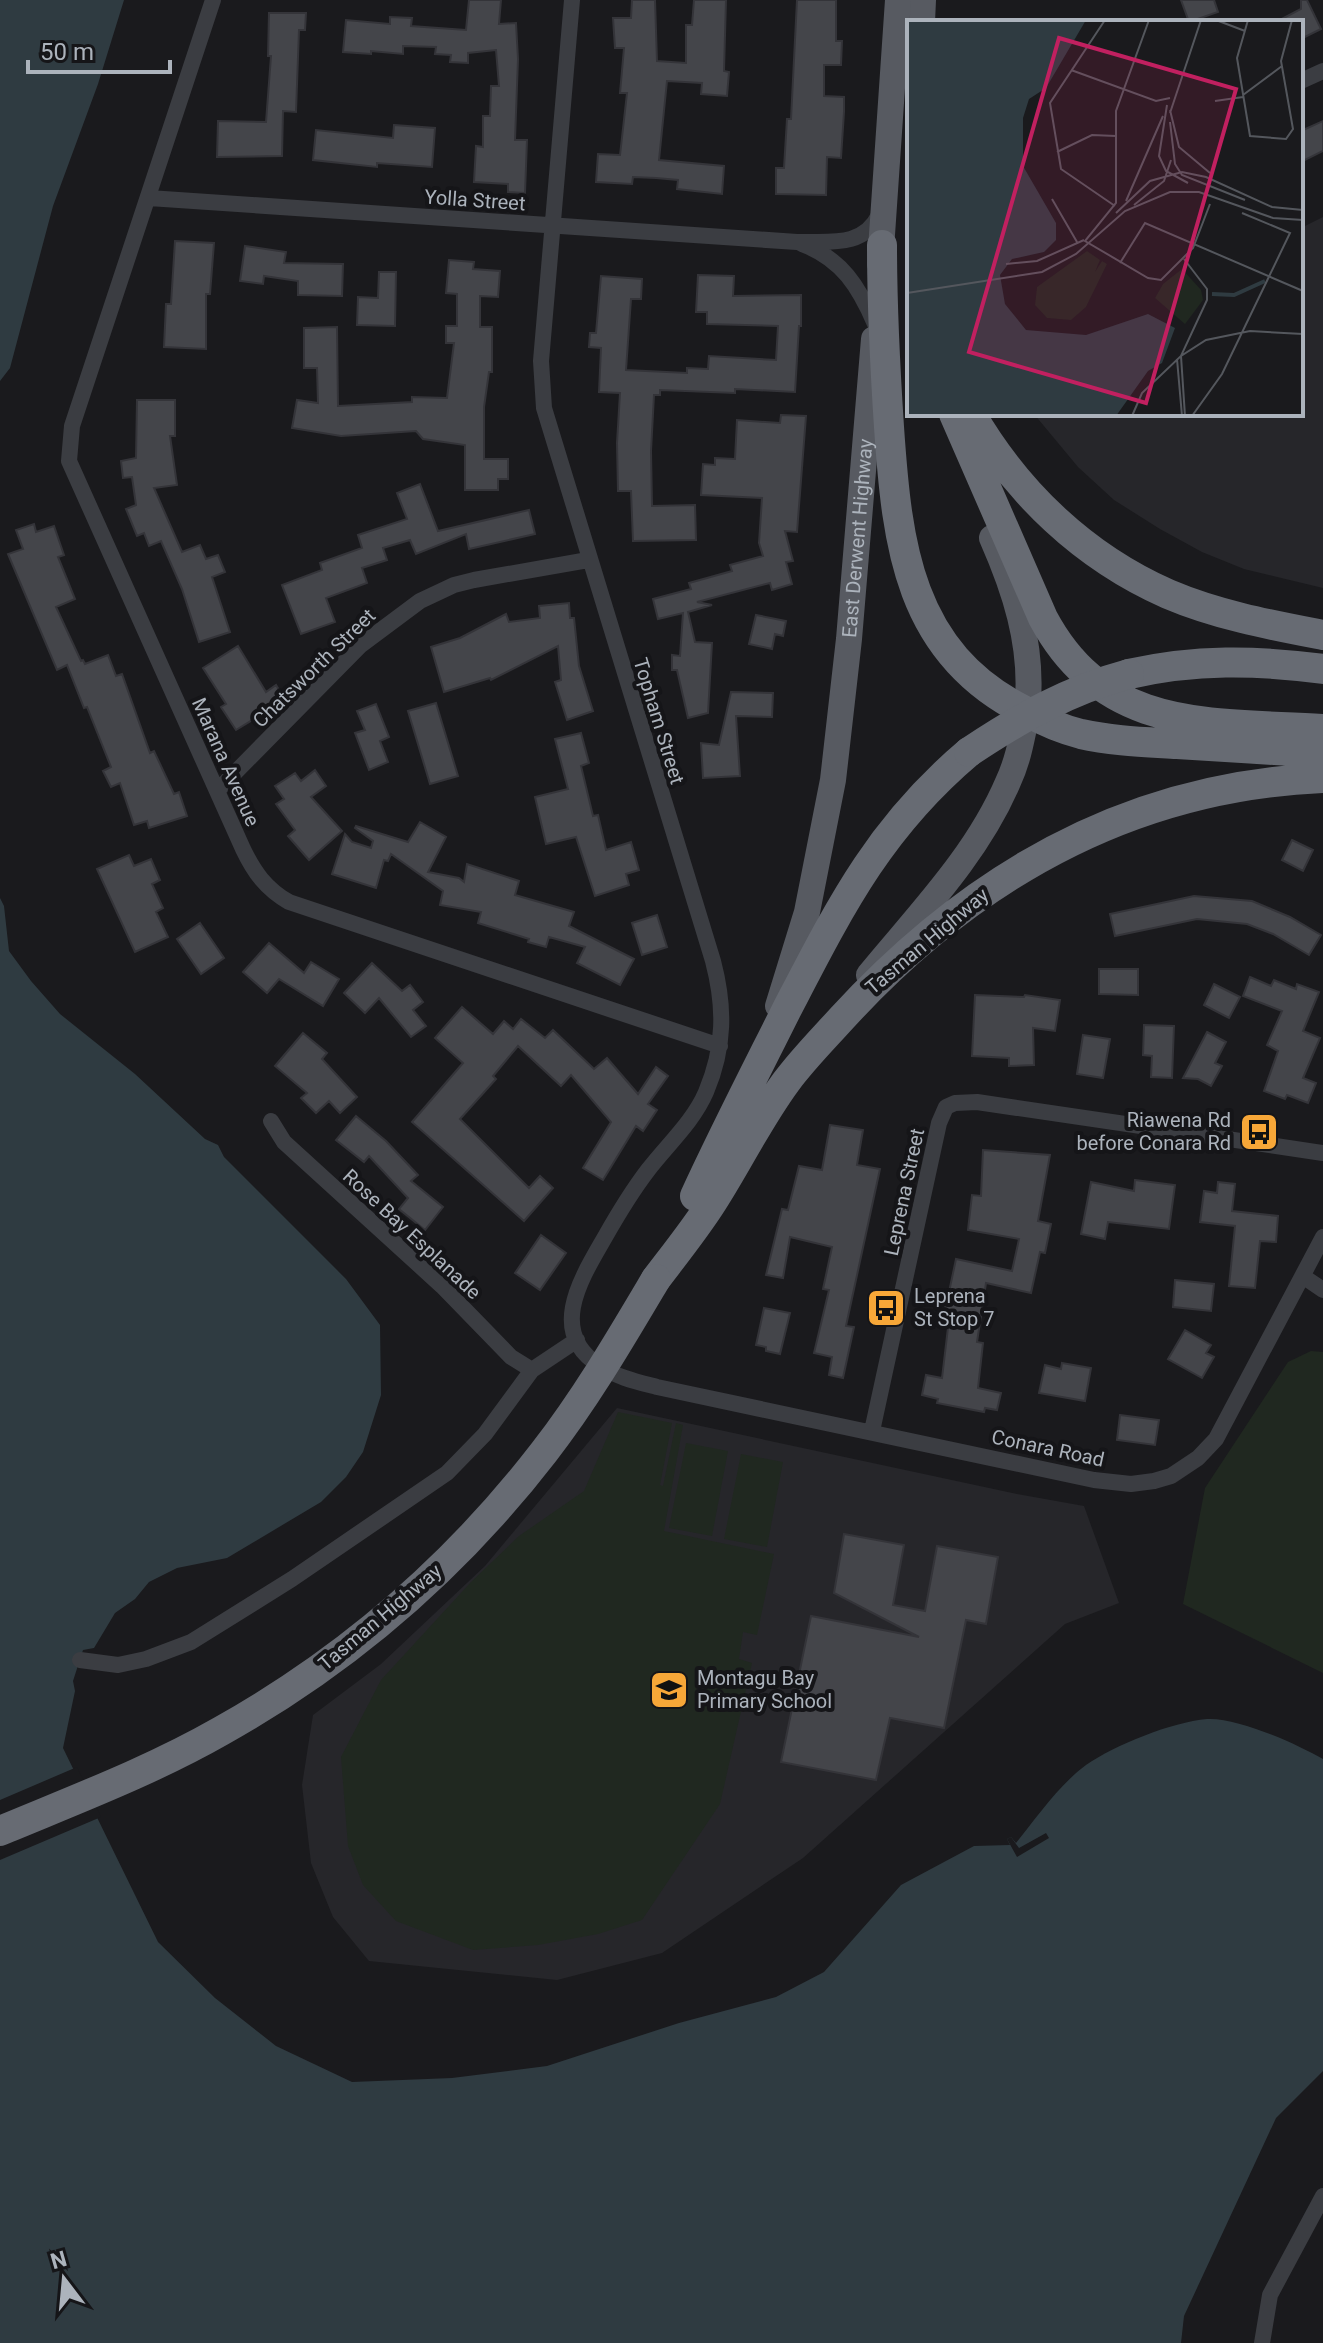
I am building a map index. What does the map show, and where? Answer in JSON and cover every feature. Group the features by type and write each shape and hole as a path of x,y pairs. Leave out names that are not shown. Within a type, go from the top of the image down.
{"highway":[{"path":"882,245 886,386 896,512 907,569 917,596 926,617 950,654 985,688 1007,703 1055,726 1081,734 1138,742 1323,753"},
{"path":"955,416 1043,618 1068,656 1093,681 1149,712 1196,721 1323,729"},
{"path":"972,416 1029,494 1074,537 1107,560 1158,589 1203,606 1323,635"},
{"name":"Tasman Highway","path":"656,1279 832,922 860,874 933,782 969,752 1052,701 1129,674 1164,666 1227,661 1323,669"},
{"name":"Tasman Highway","path":"0,1831 157,1763 220,1732 290,1690 351,1646 425,1584 505,1500 570,1416 656,1279 711,1205 754,1129 799,1065 863,995 972,899 1033,860 1109,825 1235,787 1323,778"},
{"name":"Tasman Highway","path":"656,1279 822,1064 858,1024 934,950 1001,900 1087,854 1156,829 1246,806 1323,795"}],"main road":[{"name":"East Derwent Highway","path":"758,1067 807,912 833,780 849,639 882,245 898,0"},
{"path":"922,20 923,0"},
{"path":"799,1065 979,836 1010,779 1027,712 1029,664 1016,603 969,482 948,416"}],"street":[{"name":"Marana Avenue","path":"213,0 72,426 69,461 79,490 252,868 276,895 289,902 720,1046"},
{"name":"Topham Street","path":"572,0 541,361 542,399 588,560 713,961 723,1004 720,1046 697,1110 645,1174 583,1275 572,1305 571,1316 577,1340"},
{"path":"1303,80 1323,71"},
{"name":"Yolla Street","path":"149,198 797,242 847,240 863,235 875,223 885,196"},
{"name":"Yolla Street","path":"797,242 841,266 859,290 875,324"},
{"name":"Chatsworth Street","path":"218,790 361,645 420,601 454,585 474,580 588,560"},
{"name":"Leprena Street","path":"872,1431 939,1123 943,1111 949,1106 977,1102 1323,1153"},
{"name":"Rose Bay Esplanade","path":"271,1121 284,1142 442,1286 511,1357 532,1370"},
{"name":"Conara Road","path":"577,1340 590,1359 601,1367 636,1381 1094,1480 1131,1484 1171,1476 1198,1458 1216,1439 1323,1237"},
{"path":"1304,1277 1323,1290"},
{"path":"80,1660 118,1665 146,1659 191,1642 292,1579 447,1473 485,1434 532,1370 577,1340"},
{"path":"1262,2343 1270,2295 1323,2196"}],"shaded area":[{"path":"0,0 124,0 98,84 53,206 10,368 0,381"},
{"path":"1323,217 1323,588 1244,569 1202,552 1160,529 1114,500 1078,467 1036,416 1303,416 1303,227"},
{"path":"0,898 4,906 9,951 60,1014 135,1074 205,1139 218,1145 224,1157 346,1279 380,1325 381,1395 363,1452 346,1477 321,1502 227,1558 177,1568 149,1582 135,1599 115,1613 94,1648 83,1650 73,1681 75,1691 63,1748 158,1942 215,1998 276,2046 352,2082 452,2078 547,2066 679,2023 776,1997 824,1972 901,1885 974,1846 1010,1845 1007,1839 1011,1837 1016,1843 1076,1773 1098,1757 1128,1742 1177,1725 1207,1719 1234,1722 1266,1733 1323,1759 1323,2071 1276,2118 1184,2316 1181,2343 0,2343"},
{"path":"1311,1351 1323,1352 1323,1673 1183,1604 1205,1488 1288,1362"},
{"name":"Montagu Bay Primary School","path":"617,1408 1084,1506 1119,1603 1065,1624 803,1858 662,1953 557,1980 369,1961 333,1917 311,1863 302,1785 313,1715 381,1664 485,1566"},
{"path":"618,1412 672,1423 660,1485 663,1486 676,1423 683,1425 664,1531 774,1554 757,1635 743,1632 739,1659 752,1663 720,1804 642,1920 598,1934 538,1945 473,1950 396,1921 363,1885 348,1846 341,1757 381,1680 471,1582 519,1536 584,1491"},
{"path":"686,1443 728,1451 712,1536 669,1528"},
{"path":"741,1454 783,1462 767,1547 724,1539"}],"pier":[{"path":"77,1767 101,1817 0,1860 0,1800"},
{"path":"1046,1833 1049,1838 1017,1857 1007,1839 1011,1837 1019,1848"}],"building":[{"path":"469,0 501,0 499,24 516,23 515,140 527,140 525,193 508,192 508,184 474,182 476,146 483,147 483,116 490,116 491,86 499,86 496,50 468,53 468,63 450,62 451,55 435,54 436,47 403,46 403,54 343,52 346,20 390,24 390,17 412,18 411,26 466,30"},
{"path":"632,0 655,0 657,61 686,63 686,25 692,25 694,0 726,0 724,71 729,72 727,96 701,94 702,83 667,81 659,160 724,166 722,194 677,189 678,180 633,177 632,184 596,182 598,154 620,155 627,93 620,93 624,48 615,48 613,18 631,18"},
{"path":"797,0 836,0 836,41 842,41 841,65 824,65 824,96 844,97 844,112 841,158 827,157 826,195 776,194 776,168 784,168 787,119 791,119"},
{"path":"1181,0 1214,0 1218,12 1188,20"},
{"path":"1301,0 1307,0 1321,29 1303,38 1303,20 1280,20 1301,9"},
{"path":"269,13 306,13 305,30 299,30 296,112 283,111 282,156 217,157 218,121 266,122 271,56 268,56"},
{"path":"1323,121 1323,151 1303,161 1303,130"},
{"path":"394,125 435,128 432,167 377,163 377,167 313,160 316,130 393,138"},
{"path":"175,241 214,243 210,294 206,294 206,349 164,347 166,304 171,304"},
{"path":"245,246 286,252 284,263 343,264 342,296 298,295 298,281 264,276 263,284 240,281"},
{"path":"449,260 474,262 473,269 500,271 498,297 480,296 480,327 492,327 492,372 489,372 484,407 484,459 508,459 508,479 498,479 498,490 465,490 465,445 423,439 416,431 341,436 292,428 297,400 318,403 317,368 304,368 304,328 337,327 338,406 412,402 412,397 447,398 454,343 446,343 446,326 457,326 457,294 446,293"},
{"path":"379,272 396,272 395,326 357,325 358,297 378,298"},
{"path":"698,275 734,276 733,296 801,295 795,392 660,390 660,395 654,395 652,506 695,505 696,540 633,541 631,491 618,491 620,393 599,392 601,348 589,347 590,333 596,333 601,276 642,279 641,299 631,299 626,370 687,373 687,368 708,369 709,356 776,360 778,326 707,324 707,312 696,312"},
{"path":"137,400 175,400 175,436 170,436 177,485 154,488 182,552 200,545 206,559 218,555 225,572 212,577 230,632 199,642 182,589 161,541 149,546 144,533 137,536 126,509 136,505 132,477 123,478 121,461 136,458"},
{"path":"781,415 806,416 797,532 785,531 793,561 786,562 792,584 772,590 770,583 697,602 712,605 688,612 695,642 712,643 708,713 688,718 677,670 672,670 672,655 680,656 683,613 658,619 653,599 691,589 689,583 732,571 730,565 763,556 759,543 762,498 701,495 703,464 715,465 715,458 735,459 737,420 780,423"},
{"path":"420,484 438,531 529,510 535,534 469,549 466,534 416,554 410,540 383,548 387,560 362,568 367,583 326,598 335,622 301,634 282,585 322,570 320,563 362,548 358,535 407,519 397,493"},
{"path":"34,524 36,532 54,526 64,555 58,557 75,599 56,607 81,661 85,664 108,655 116,676 122,674 150,753 154,751 174,794 179,792 187,816 149,828 147,821 134,825 120,783 111,787 103,771 111,767 87,707 84,708 67,665 57,670 8,554 23,549 16,530"},
{"path":"569,603 570,618 574,618 579,666 593,711 567,720 555,682 561,680 558,646 491,680 444,692 431,647 460,638 506,614 509,622 540,618 539,606"},
{"path":"756,615 786,621 783,636 775,634 772,649 749,644"},
{"path":"238,646 266,692 276,685 285,700 236,730 221,707 226,704 203,668"},
{"path":"731,692 773,693 772,717 736,716 740,776 703,778 701,743 719,745"},
{"path":"436,703 458,776 430,784 408,711"},
{"path":"376,704 389,737 380,741 388,762 369,770 355,733 365,730 357,711"},
{"path":"581,733 589,763 581,766 593,816 598,815 606,850 631,842 639,870 626,874 629,885 595,896 576,837 546,844 535,797 568,789 555,739"},
{"path":"315,770 326,786 311,797 342,831 309,860 288,836 295,830 276,804 284,799 275,786 295,773 301,781"},
{"path":"420,822 446,837 428,872 459,878 464,882 467,864 519,881 515,895 574,912 569,926 634,959 620,985 577,963 585,947 549,937 546,947 528,942 529,939 478,923 481,912 440,905 443,891 391,854 388,861 384,860 376,888 332,874 345,834 352,842 371,848 373,841 356,826 408,842"},
{"path":"1292,840 1313,850 1303,871 1282,860"},
{"path":"129,855 134,866 151,859 160,880 152,884 163,908 156,912 168,937 135,952 97,869"},
{"path":"1194,896 1252,901 1290,917 1321,935 1309,955 1273,934 1247,924 1197,919 1115,936 1110,914"},
{"path":"657,915 667,947 642,955 632,923"},
{"path":"200,923 224,958 201,974 177,939"},
{"path":"269,943 304,973 311,962 339,979 323,1006 279,979 267,993 243,972"},
{"path":"372,963 402,991 410,985 423,1002 413,1010 426,1026 411,1037 379,998 365,1013 344,993"},
{"path":"1099,969 1138,969 1138,995 1099,994"},
{"path":"1250,977 1271,986 1274,980 1296,989 1297,984 1319,992 1303,1031 1320,1038 1303,1078 1316,1083 1308,1103 1264,1091 1278,1051 1267,1045 1282,1011 1243,996"},
{"path":"1214,984 1240,997 1229,1018 1204,1005"},
{"path":"975,995 1025,995 1060,1000 1055,1031 1033,1028 1034,1065 1009,1066 1009,1058 972,1056"},
{"path":"462,1007 493,1034 504,1021 513,1029 521,1019 545,1038 553,1030 594,1069 607,1058 638,1094 656,1067 668,1076 648,1104 657,1110 643,1131 636,1126 603,1180 583,1168 611,1122 571,1075 561,1086 518,1046 493,1076 496,1079 460,1119 529,1188 540,1176 553,1188 524,1221 412,1122 463,1063 435,1038"},
{"path":"1144,1025 1174,1026 1172,1078 1151,1077 1152,1056 1143,1055"},
{"path":"1207,1032 1226,1042 1215,1063 1222,1066 1211,1086 1198,1079 1183,1078"},
{"path":"303,1033 327,1053 322,1059 357,1097 340,1113 329,1101 316,1113 301,1098 307,1093 275,1066"},
{"path":"1083,1035 1110,1039 1103,1078 1077,1074"},
{"path":"356,1116 386,1141 418,1175 411,1181 443,1207 425,1230 399,1209 408,1198 369,1156 364,1162 336,1140"},
{"path":"830,1125 863,1130 857,1165 880,1169 846,1326 854,1327 843,1378 829,1375 832,1357 814,1353 829,1290 823,1289 832,1247 790,1237 783,1278 766,1275 782,1209 788,1210 799,1166 822,1170"},
{"path":"983,1150 1050,1155 1038,1221 1051,1224 1045,1253 1040,1252 1031,1293 986,1283 977,1342 983,1343 978,1388 1001,1393 997,1410 985,1408 984,1412 937,1403 938,1399 922,1395 926,1375 942,1378 949,1319 940,1317 944,1291 949,1292 956,1259 1012,1271 1019,1239 968,1230 972,1195 981,1196"},
{"path":"1135,1180 1175,1185 1169,1229 1108,1222 1105,1239 1081,1234 1091,1182 1134,1191"},
{"path":"1218,1182 1235,1184 1232,1211 1278,1216 1276,1242 1260,1241 1255,1288 1229,1286 1235,1226 1200,1222 1204,1191 1217,1193"},
{"path":"541,1235 566,1253 540,1290 515,1273"},
{"path":"1175,1280 1214,1284 1211,1311 1173,1307"},
{"path":"764,1308 790,1313 780,1354 756,1345"},
{"path":"1185,1330 1211,1345 1206,1353 1214,1357 1202,1378 1168,1359"},
{"path":"1062,1363 1091,1368 1085,1401 1039,1393 1045,1365 1061,1369"},
{"path":"1120,1415 1159,1420 1155,1445 1117,1440"},
{"path":"844,1534 904,1545 893,1605 925,1611 937,1546 998,1557 986,1624 966,1620 944,1728 890,1718 876,1780 781,1762 811,1616 919,1637 834,1593"}],"place":[{"name":"Riawena Rd before Conara Rd","path":"1259,1132"},
{"name":"Leprena St Stop 7","path":"886,1308"},
{"name":"Montagu Bay Primary School","path":"669,1690"}]}
